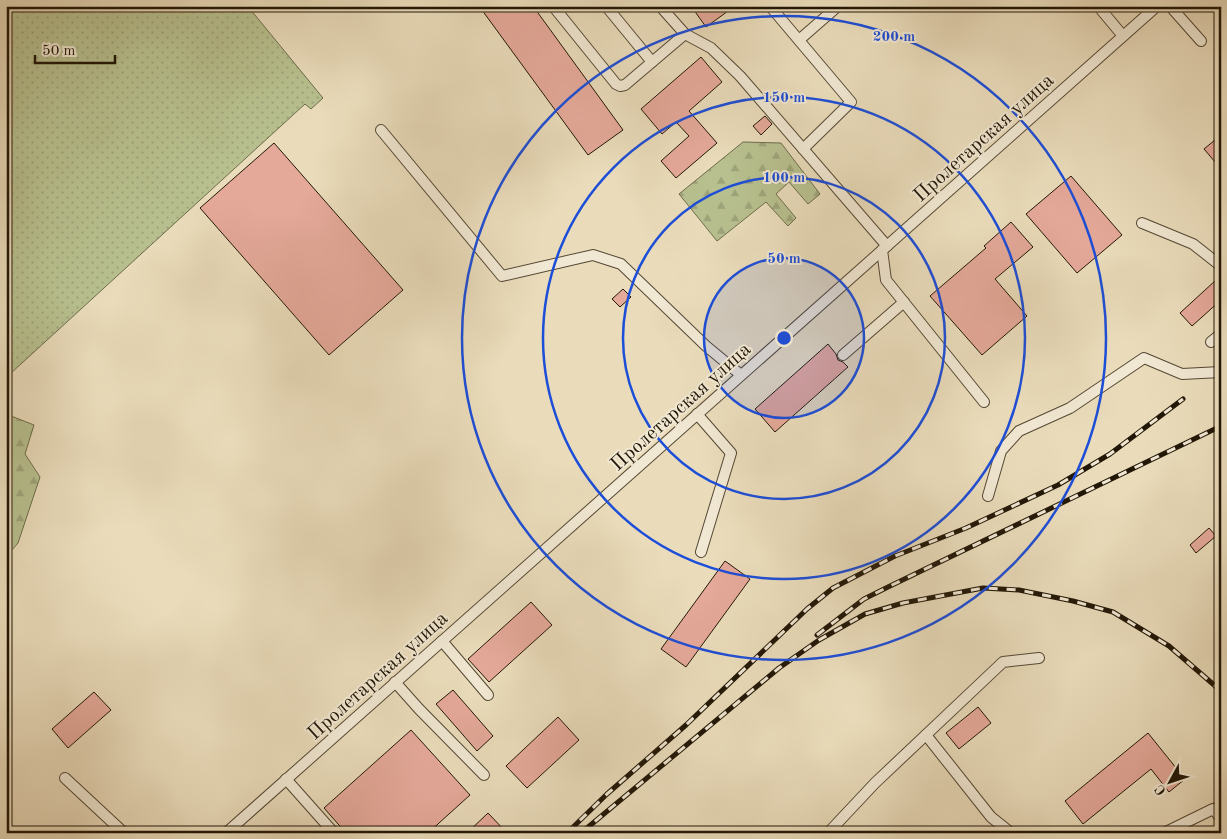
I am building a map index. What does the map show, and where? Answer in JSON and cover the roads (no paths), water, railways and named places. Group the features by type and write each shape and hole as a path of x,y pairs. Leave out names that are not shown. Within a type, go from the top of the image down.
{"street":[{"path":"553,6 616,84 620,86 625,85 685,34"},
{"path":"606,6 652,62"},
{"path":"660,6 685,34 711,48 740,76 884,248 886,280 984,402"},
{"path":"770,6 851,102 802,149"},
{"path":"799,40 838,6"},
{"path":"1098,6 1123,36"},
{"name":"Пролетарская улица","path":"226,833 1157,6"},
{"path":"1170,6 1201,41"},
{"path":"381,130 502,276 592,255 621,264 706,346 741,375"},
{"path":"1142,223 1193,244 1221,266"},
{"path":"843,355 904,302"},
{"path":"1211,342 1221,334"},
{"path":"988,496 1001,451 1019,431 1070,408 1144,358 1182,374 1221,372"},
{"path":"697,414 731,453 701,552"},
{"path":"442,641 488,695"},
{"path":"828,833 875,783 1003,662 1039,658"},
{"path":"396,682 419,709 484,775"},
{"path":"926,735 991,816 1011,833"},
{"path":"65,778 124,833"},
{"path":"286,779 334,833"},
{"path":"1164,833 1213,809 1221,818"}],"railway":[{"path":"567,833 607,794 686,725 807,609 833,588 895,556 966,528 1058,485 1110,454 1183,399"},
{"path":"817,635 864,599 1221,426"},
{"path":"581,833 779,668 819,640 865,614 903,603 983,588 1019,590 1073,601 1113,612 1169,646 1221,691"}]}
